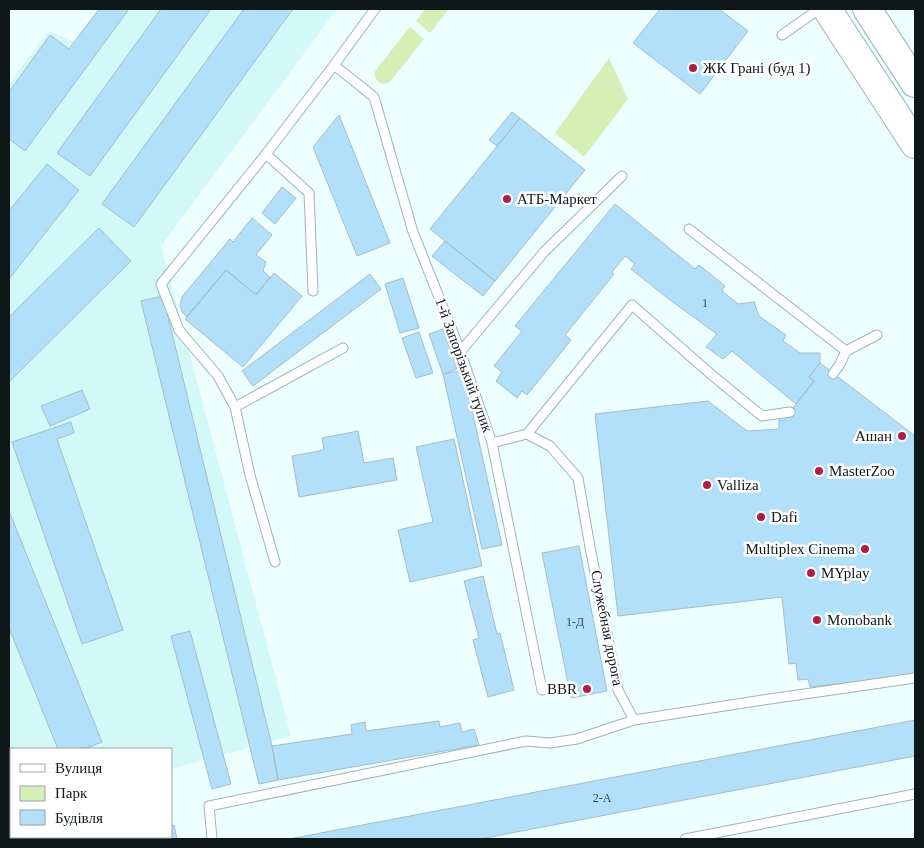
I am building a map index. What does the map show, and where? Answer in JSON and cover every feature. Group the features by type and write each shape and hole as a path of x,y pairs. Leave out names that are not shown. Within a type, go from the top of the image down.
{"main road":[{"path":"827,9 915,144"},
{"path":"867,9 915,82"}],"lane":[{"path":"276,562 250,475 235,407 218,376 178,330 161,284 266,154 375,9"},
{"path":"782,35 819,9"},
{"name":"1-й Запорізький тупик","path":"334,65 374,97 413,232 461,351 492,442 542,690"},
{"path":"266,154 309,193 313,291"},
{"path":"461,351 544,252 622,176"},
{"path":"689,229 846,351"},
{"path":"492,442 527,434 632,305 762,416 790,412"},
{"path":"833,374 846,351 877,335"},
{"path":"235,407 343,348"},
{"name":"Служебная дорога","path":"527,434 550,446 578,478 618,690 634,720"},
{"path":"212,839 209,806 526,741 550,743 577,739 634,720 915,678"},
{"path":"686,839 915,794"}],"shaded area":[{"path":"99,9 337,9 161,246 291,736 172,769 172,748 10,748 10,838 122,838 9,839 9,84 49,31 74,42"}],"green space":[{"path":"425,9 449,9 430,33 416,21"},
{"path":"410,27 424,39 390,82 384,84 378,82 375,77 375,71"},
{"path":"609,58 628,99 584,157 555,133"}],"building":[{"path":"99,9 129,9 25,151 9,139 9,92 50,35 69,49"},
{"path":"161,9 211,9 90,176 57,153"},
{"path":"244,9 293,9 134,227 102,204"},
{"name":"ЖК Грані (буд 1)","path":"660,9 719,9 748,31 700,94 633,43"},
{"path":"512,112 520,118 497,146 489,140"},
{"path":"339,115 390,243 357,256 313,147"},
{"name":"АТБ-Маркет","path":"520,118 585,170 495,281 430,229"},
{"path":"47,164 79,190 9,279 9,211"},
{"path":"282,187 296,198 275,224 262,213"},
{"path":"615,204 695,269 699,265 725,286 722,291 738,304 754,302 759,316 786,335 783,341 800,353 820,353 820,363 809,377 814,381 796,404 732,351 723,359 706,347 717,334 631,269 635,264 625,256 612,272 614,274 565,335 571,340 527,395 522,391 517,398 496,381 502,372 494,366 522,331 515,326"},
{"path":"252,218 272,235 256,255 266,262 263,271 270,277 256,295 226,270 187,317 182,312 180,304 182,297 230,239 233,242"},
{"path":"99,228 131,261 9,382 9,317"},
{"path":"445,241 495,281 483,296 432,256"},
{"path":"226,270 256,295 274,273 302,296 243,367 185,319"},
{"path":"370,274 381,289 253,386 242,371"},
{"path":"403,278 419,328 400,333 385,284"},
{"path":"163,296 272,746 278,780 259,784 141,301"},
{"path":"443,329 457,369 443,374 429,334"},
{"path":"419,332 433,373 416,378 402,338"},
{"name":"Dafi","path":"820,363 915,436 915,675 810,687 808,679 798,680 796,663 789,664 782,597 618,616 595,414 708,401 747,431 779,429 779,420 784,420 814,381 809,377"},
{"path":"463,370 502,545 482,549 443,374"},
{"path":"82,390 90,409 50,426 41,406"},
{"path":"71,422 74,433 57,439 123,630 82,644 12,442"},
{"path":"358,431 364,463 393,458 397,480 299,497 292,456 324,450 322,438"},
{"path":"454,439 482,566 410,582 398,530 433,522 416,447"},
{"path":"9,511 102,742 87,748 58,748 9,628"},
{"path":"579,546 607,691 571,698 542,553"},
{"path":"483,576 497,634 500,633 514,690 488,697 473,640 479,638 464,581"},
{"path":"190,631 231,784 212,789 171,636"},
{"path":"915,720 915,756 480,839 289,839"},
{"path":"439,721 440,727 460,723 462,732 474,729 479,745 278,780 272,746 352,734 351,725 365,722 366,731"},
{"path":"174,825 177,839 138,838 172,838 172,826"},
{"path":"24,838 79,838 79,839 17,839"}],"place":[{"name":"ЖК Грані (буд 1)","path":"693,68"},
{"name":"АТБ-Маркет","path":"507,199"},
{"name":"Ашан","path":"902,436"},
{"name":"MasterZoo","path":"819,471"},
{"name":"Valliza","path":"707,485"},
{"name":"Dafi","path":"761,517"},
{"name":"Multiplex Cinema","path":"865,549"},
{"name":"MYplay","path":"811,573"},
{"name":"Monobank","path":"817,620"},
{"name":"BBR","path":"587,689"}]}
